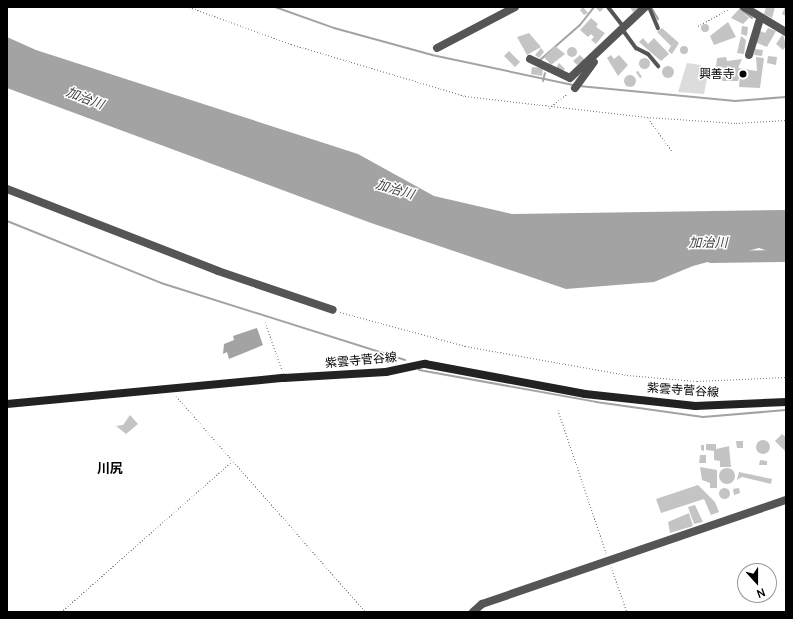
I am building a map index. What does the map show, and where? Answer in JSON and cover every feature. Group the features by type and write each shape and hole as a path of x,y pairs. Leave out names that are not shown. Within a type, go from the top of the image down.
{"main road":[{"name":"紫雲寺菅谷線","path":"7,404 284,378 386,372 424,364 585,394 679,404 786,402"}],"street":[{"path":"437,48 515,7"},
{"path":"530,59 570,78 597,54 622,27 645,7"},
{"path":"744,7 786,32"},
{"path":"749,55 756,13"},
{"path":"577,85 597,54"},
{"path":"7,189 211,269 333,310"},
{"path":"473,612 482,604 608,559 786,500"}],"lane":[{"path":"608,7 636,48 648,54 658,66"},
{"path":"649,7 658,28"}],"path":[{"path":"189,7 291,44 465,96 549,108 647,117 736,123 786,120"},
{"path":"698,26 729,9"},
{"path":"549,108 577,85"},
{"path":"647,117 672,151"},
{"path":"333,310 465,346 626,375 697,381 786,377"},
{"path":"265,322 284,378"},
{"path":"170,389 232,462 366,612"},
{"path":"558,410 627,612"},
{"path":"61,612 232,462"}],"shaded area":[{"path":"687,63 701,65 708,73 704,94 678,92"}],"water":[{"path":"7,37 36,50 358,154 434,196 512,214 786,210 786,257 759,248 693,266 654,282 566,289 371,223 7,88"},
{"path":"257,328 263,345 229,359 227,352 223,354 224,344 234,340 233,336"}],"building":[{"path":"583,7 588,13 584,15 580,10"},
{"path":"595,7 605,7 600,12"},
{"path":"630,7 640,7 633,12"},
{"path":"766,7 775,7 772,18 764,14"},
{"path":"786,7 786,16 782,14"},
{"path":"739,9 749,18 743,24 731,18"},
{"path":"591,18 598,24 596,27 605,33 596,44 591,40 594,37 591,34 588,37 580,30"},
{"path":"728,22 736,37 714,45 710,36"},
{"path":"703,24 707,24 709,28 707,32 703,32 701,30 701,26"},
{"path":"742,26 748,27 747,36 741,34"},
{"path":"662,28 679,43 672,54 668,51 671,46 657,32"},
{"path":"768,28 776,31 767,47 755,42 760,31 765,33"},
{"path":"529,33 541,47 527,55 517,37"},
{"path":"783,34 786,46 783,50 776,44"},
{"path":"741,36 746,40 744,54 737,53"},
{"path":"643,38 648,44 654,38 669,54 661,61 639,42"},
{"path":"555,46 565,54 551,65 544,57"},
{"path":"682,46 686,46 688,50 686,54 682,54 680,52 680,48"},
{"path":"572,47 577,52 572,57 567,52"},
{"path":"541,48 544,52 539,58 535,55"},
{"path":"755,49 763,50 762,56 754,55"},
{"path":"509,51 520,62 515,67 504,56"},
{"path":"580,55 585,60 577,65 573,61"},
{"path":"611,55 614,59 619,55 628,65 618,76 607,58"},
{"path":"768,56 777,57 776,65 767,63"},
{"name":"興善寺","path":"726,57 727,61 742,59 738,68 757,71 756,57 764,58 760,88 739,87 740,75 738,81 722,81 724,68 716,67 717,58"},
{"path":"642,58 646,58 648,59 648,67 642,68 639,65 639,61"},
{"path":"559,63 565,69 561,73 556,68"},
{"path":"668,66 672,68 674,72 672,76 668,78 664,76 662,72 664,68"},
{"path":"532,67 543,68 542,76 531,74"},
{"path":"638,71 642,77 640,78 636,72"},
{"path":"628,75 632,75 636,81 632,87 628,87 624,83 624,79"},
{"path":"130,415 138,424 126,434 116,426 123,425"},
{"path":"782,434 786,437 785,451 775,441"},
{"path":"760,440 766,440 770,444 770,450 766,454 760,454 756,450 756,444"},
{"path":"736,441 743,441 743,448 737,448"},
{"path":"706,444 716,444 716,449 729,446 731,467 720,467 720,461 714,460 714,451 706,450"},
{"path":"701,445 704,445 704,451 701,450"},
{"path":"700,455 706,455 706,463 699,463"},
{"path":"760,460 767,461 767,465 759,465"},
{"path":"700,467 717,470 717,488 710,488 710,483 702,480"},
{"path":"727,468 734,473 735,476 730,483 727,484 720,479 719,476 724,469"},
{"path":"739,472 772,479 771,484 742,477 737,480"},
{"path":"698,485 715,502 719,512 711,515 704,499 661,513 656,499"},
{"path":"724,487 728,489 730,493 728,497 724,499 720,497 718,493 720,489"},
{"path":"739,488 740,493 734,495 733,489"},
{"path":"695,505 703,522 694,524 688,507"},
{"path":"689,513 693,526 670,533 668,522"}],"waterway":[{"path":"275,7 334,28 432,55 573,85"},
{"path":"540,60 580,25 594,7"},
{"path":"651,7 658,19"},
{"path":"740,9 752,18"},
{"path":"543,81 545,73"},
{"path":"579,86 735,101 786,97"},
{"path":"7,221 161,283 405,360"},
{"name":"加治川","path":"711,257 786,256"},
{"path":"419,370 596,402 703,417 786,410"}],"place":[{"name":"興善寺","path":"743,74"}],"district":[{"name":"川尻","path":"110,468"}]}
